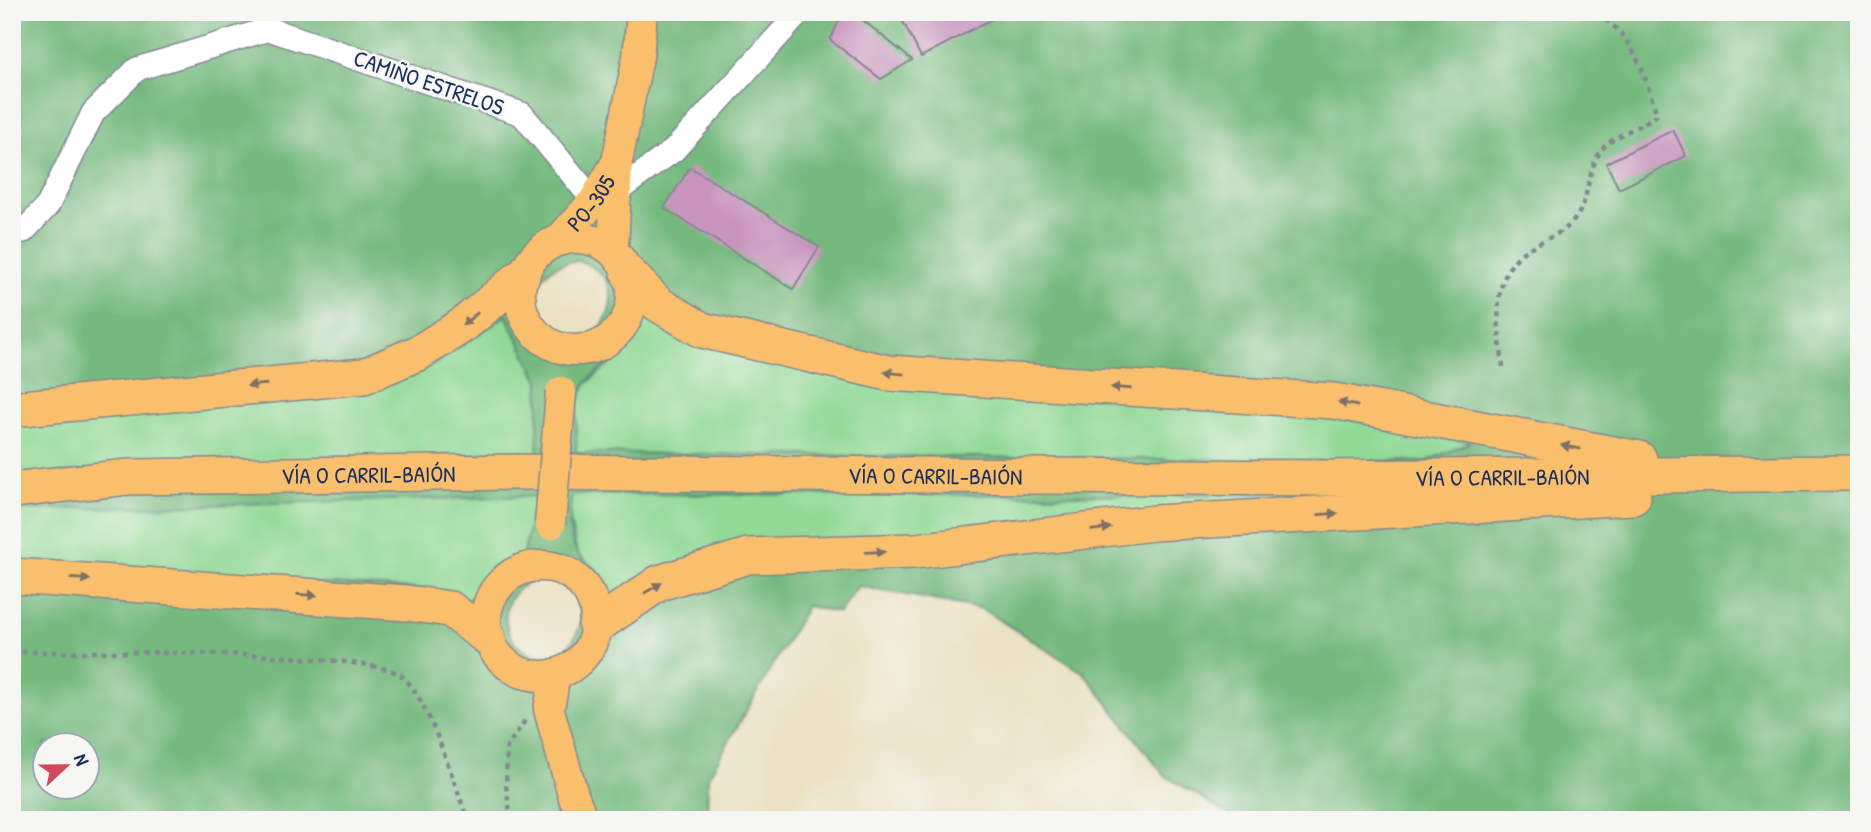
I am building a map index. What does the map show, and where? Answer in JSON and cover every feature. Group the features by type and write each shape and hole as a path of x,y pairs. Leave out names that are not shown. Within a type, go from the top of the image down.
{"highway":[{"path":"621,262 658,304 702,330 888,373 1334,401 1635,459 1859,473"},
{"path":"12,409 364,376 431,345 463,325 522,276"},
{"name":"VÍA O CARRIL-BAIÓN","path":"12,489 128,477 517,472 1327,478 1859,473"},
{"path":"596,626 659,583 748,556 915,551 1154,523 1692,494 1859,473"},
{"path":"12,576 407,603 450,610 488,638"}],"main road":[{"name":"PO-305","path":"522,276 530,260 543,247 559,240 605,197 617,162 638,57 642,12"},
{"name":"PO-305","path":"564,350 590,349 613,338 631,308 633,291 621,262 605,197"},
{"name":"PO-305","path":"559,240 587,239 621,262"},
{"path":"522,276 519,295 523,313 539,336 564,350 549,566"},
{"path":"549,566 565,571 584,587 595,609 596,626 592,642 583,656 571,667 555,674 539,676 508,665 488,638 488,606 494,592 518,571 549,566"},
{"path":"555,674 549,710 574,798 583,820"}],"street":[{"path":"605,197 674,150 800,12"},
{"name":"CAMIÑO ESTRELOS","path":"12,232 24,231 48,205 93,113 137,69 266,21 522,114 605,197"}],"path":[{"path":"1488,12 1490,16 1509,12"},
{"path":"1503,367 1499,293 1504,278 1521,254 1545,243 1574,220 1589,178 1606,146 1657,115 1628,39 1605,18 1590,12"},
{"path":"12,652 135,651 318,660 381,668 401,675 421,701 468,820"},
{"path":"511,820 506,786 507,747 527,718 549,710"}],"green space":[{"path":"12,12 1859,12 1859,820 1238,820 1164,775 1084,673 982,609 858,586 839,613 807,606 708,777 707,820 12,820 12,566 431,590 470,599 479,595 487,582 524,552 536,496 12,510 12,475 537,454 540,382 506,315 438,362 389,383 12,425","holes":["579,261 600,273 610,291 611,301 604,322 596,332 574,337 556,333 544,323 537,308 536,292 543,277 557,266","640,308 1010,393 1341,409 1470,442 1426,462 576,453 577,408 582,391 595,374 629,346 635,337","571,494 1360,495 651,582 612,605 604,581 575,549 570,526","549,579 561,584 576,599 581,619 573,640 565,650 543,655 526,651 513,641 507,626 506,610 513,595 527,584"]},
{"path":"640,306 1232,397 1471,442 1426,462 575,453 578,402 586,384 625,352"},
{"path":"506,315 540,382 538,454 12,475 12,425 389,383 438,362"},
{"path":"571,494 1360,495 612,606 609,587 599,572 577,553 569,516"},
{"path":"536,495 524,552 488,582 479,595 470,599 431,590 12,566 12,510"}],"building":[{"path":"843,12 853,12 912,60 881,79 830,40"},
{"path":"898,12 1005,12 921,57"},
{"path":"1673,130 1686,156 1619,189 1606,163"},
{"path":"690,167 819,247 793,289 664,208"}]}
